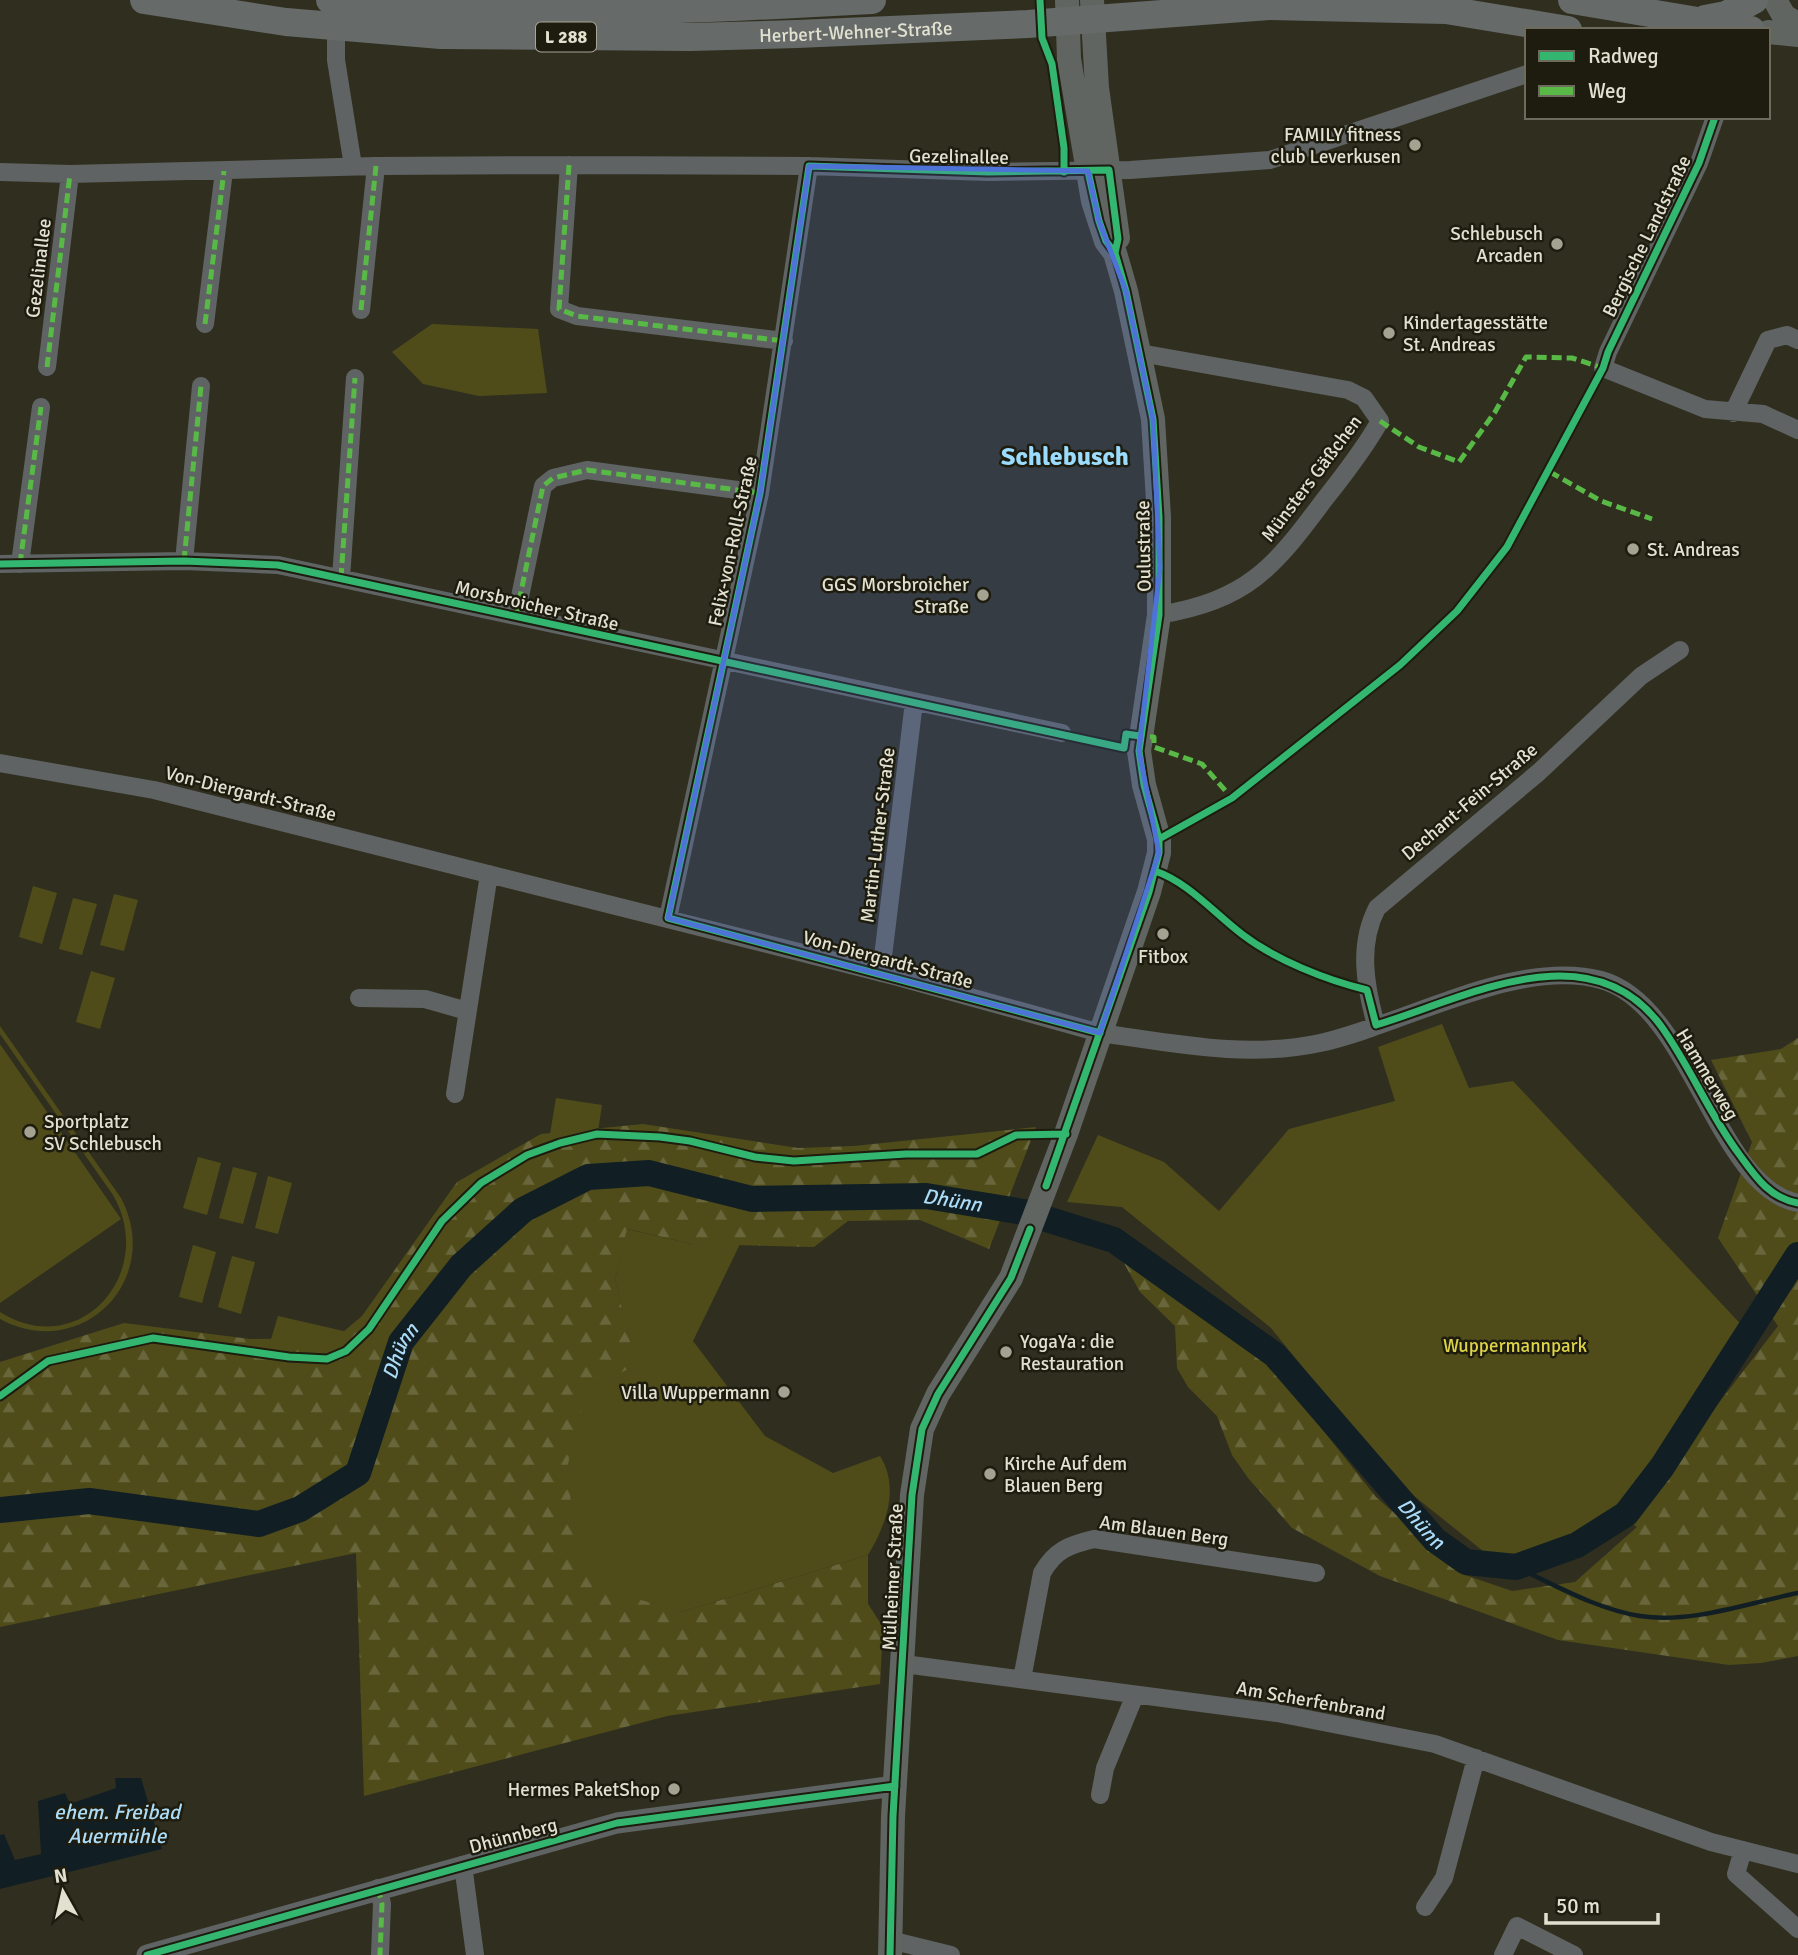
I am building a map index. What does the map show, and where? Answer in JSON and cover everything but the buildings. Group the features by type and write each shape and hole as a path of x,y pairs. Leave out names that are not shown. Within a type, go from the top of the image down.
{"main road":[{"name":"Herbert-Wehner-Straße","path":"144,0 200,5 334,9 606,10 687,10 872,0"},
{"path":"1572,0 1741,28"},
{"path":"1698,20 1726,15 1754,0"},
{"path":"1753,28 1765,0"},
{"path":"1775,0 1784,16 1798,24"},
{"name":"Herbert-Wehner-Straße","path":"334,9 454,35 690,37 1079,10 1269,6 1446,10 1556,28"},
{"name":"Oulustraße","path":"1079,10 1098,171 1118,239 1115,253 1153,419 1159,517 1159,615 1139,751 1159,853 1149,892 1100,1033"},
{"path":"1770,33 1798,35"},
{"path":"1770,51 1798,49"},
{"name":"Mülheimer Straße","path":"890,1947 895,1786 912,1495 922,1429 938,1394 1006,1285 1066,1135 1100,1033"}],"street":[{"path":"334,9 336,60 353,166"},
{"name":"Gezelinallee","path":"0,172 70,174 353,166 569,165 810,166 988,172 1098,171 1270,160 1525,75"},
{"name":"Bergische Landstraße","path":"1714,119 1699,163 1608,352 1603,368 1705,409 1733,413"},
{"path":"569,165 559,309 577,316 784,341"},
{"path":"360,310 376,166"},
{"name":"Felix-von-Roll-Straße","path":"667,918 760,493 810,166"},
{"path":"205,324 224,171"},
{"name":"Gezelinallee","path":"47,367 70,174"},
{"path":"1798,340 1787,335 1768,340 1733,413 1763,414 1798,430"},
{"name":"Münsters Gäßchen","path":"1140,353 1348,390 1364,398 1380,421 1367,444 1270,567 1240,589 1201,608 1159,615"},
{"path":"341,578 355,378"},
{"path":"184,561 201,386"},
{"path":"20,564 41,407"},
{"name":"Felix-von-Roll-Straße","path":"543,486 553,478 587,470 760,493"},
{"name":"Morsbroicher Straße","path":"516,616 543,486"},
{"name":"Morsbroicher Straße","path":"0,564 260,562 722,663 1062,733"},
{"name":"Dechant-Fein-Straße","path":"1376,1025 1367,993 1366,967 1367,929 1377,908 1539,772 1642,676 1680,650"},
{"name":"Martin-Luther-Straße","path":"881,973 915,702"},
{"name":"Von-Diergardt-Straße","path":"0,763 154,790 667,918 1100,1033"},
{"path":"455,1094 489,874"},
{"name":"Hammerweg","path":"1100,1033 1249,1052 1321,1043 1506,983 1542,976 1581,976 1603,980 1622,989 1643,1005 1662,1027 1733,1146 1762,1185 1783,1200 1798,1203"},
{"path":"359,998 425,999 467,1011"},
{"name":"Am Blauen Berg","path":"1022,1679 1042,1573 1051,1558 1067,1545 1094,1539 1317,1573"},
{"name":"Am Scherfenbrand","path":"904,1664 1277,1713 1435,1744 1743,1850 1798,1864"},
{"path":"1100,1795 1105,1768 1135,1695"},
{"path":"1425,1907 1444,1878 1476,1758"},
{"name":"Dhünnberg","path":"147,1955 378,1888 646,1817 895,1786"},
{"path":"1743,1850 1736,1874 1798,1929"},
{"path":"463,1865 475,1955"},
{"path":"378,1888 382,1904 380,1955"},
{"path":"1503,1955 1517,1926 1574,1955"},
{"path":"890,1947 951,1955"}],"highlighted area":[{"path":"809,166 1088,171 1099,221 1126,291 1153,419 1160,568 1139,751 1159,853 1100,1033 668,918 760,493"}],"green space":[{"path":"432,324 538,329 547,393 479,396 423,384 392,352"},
{"path":"33,886 57,893 42,944 19,937"},
{"path":"114,894 138,900 124,951 100,945"},
{"path":"73,898 97,904 82,955 59,949"},
{"path":"91,971 115,978 100,1029 76,1022"},
{"name":"Wuppermannpark","path":"1442,1024 1469,1088 1513,1081 1749,1333 1653,1474 1589,1543 1493,1559 1394,1480 1271,1328 1122,1207 1067,1202 1098,1135 1164,1162 1219,1211 1289,1129 1395,1101 1378,1047"},
{"path":"0,1026 121,1198 131,1229 132,1258 123,1284 107,1306 85,1322 59,1330 30,1330 0,1319 0,1312 29,1325 57,1326 82,1318 103,1302 118,1279 125,1253 124,1224 113,1195 0,1034"},
{"path":"1798,1038 1798,1656 1761,1663 1729,1665 1558,1640 1380,1576 1292,1528 1248,1478 1232,1455 1217,1416 1188,1387 1177,1368 1175,1326 1140,1292 1119,1254 1127,1245 1249,1337 1376,1497 1465,1575 1512,1591 1575,1582 1637,1527 1628,1521 1778,1326 1718,1238 1752,1142 1711,1060 1781,1049"},
{"name":"Sportplatz SV Schlebusch","path":"0,1044 121,1219 0,1303"},
{"path":"556,1098 602,1105 598,1131 549,1140"},
{"path":"643,1124 798,1148 854,1146 1036,1127 989,1249 920,1220 848,1221 814,1247 692,1244 628,1229 615,1279 637,1366 681,1612 868,1555 868,1604 883,1627 880,1684 667,1716 364,1796 356,1553 0,1627 0,1362 124,1323 250,1339 336,1338 362,1316 457,1182 541,1134"},
{"path":"198,1157 221,1163 207,1215 183,1208"},
{"path":"233,1167 257,1173 243,1224 219,1218"},
{"path":"268,1176 292,1183 278,1234 255,1228"},
{"path":"627,1229 692,1244 741,1242 693,1341 765,1436 833,1473 880,1456 886,1468 890,1493 885,1519 868,1555 681,1612 621,1594 577,1553 567,1468 587,1387 636,1366 615,1279"},
{"path":"193,1245 216,1252 202,1303 179,1297"},
{"path":"232,1256 255,1262 241,1314 218,1307"},
{"path":"278,1316 348,1332 344,1348 325,1353 269,1346"}],"water":[{"name":"ehem. Freibad Auermühle","path":"115,1778 141,1778 162,1849 0,1889 0,1835 4,1834 15,1860 41,1854 38,1801 65,1793 70,1804 116,1788"}],"waterway":[{"name":"Dhünn","path":"0,1510 89,1501 259,1524 300,1509 358,1473 401,1342 461,1266 523,1210 588,1177 649,1173 752,1199 926,1196 1024,1212 1114,1240 1275,1355 1435,1540 1466,1562 1516,1567 1577,1545 1626,1514 1662,1467 1798,1255"},
{"path":"1516,1567 1608,1608 1659,1618 1699,1615 1798,1593"}],"marked path":[{"path":"569,165 559,309 577,316 784,341"},
{"path":"361,310 376,166"},
{"path":"205,324 224,171"},
{"path":"47,367 70,174"},
{"path":"1380,421 1419,447 1459,462 1495,412 1526,357 1572,358 1603,368 1602,372"},
{"path":"341,578 355,378"},
{"path":"184,561 201,386"},
{"path":"20,564 41,407"},
{"path":"516,616 543,486 553,478 587,470 760,493"},
{"path":"1550,472 1601,501 1652,519"},
{"path":"1135,736 1154,737 1154,747 1202,764 1232,798"},
{"path":"378,1888 382,1904 380,1955"}],"cycle path":[{"path":"1040,0 1042,38 1052,64 1064,148 1064,172"},
{"path":"1159,839 1232,798 1400,665 1457,611 1507,547 1603,368 1608,352 1699,163 1714,119"},
{"path":"1100,1033 668,918 760,493 809,166 988,172 1109,170 1118,239 1115,253"},
{"path":"1046,1186 1149,892 1159,853 1159,839 1144,785 1139,751 1159,615 1159,517 1153,419 1126,291 1115,253 1106,241 1099,221 1088,171"},
{"path":"0,564 184,561 278,565 1124,748 1126,734 1140,736"},
{"path":"1155,871 1179,883 1243,935 1271,953 1318,975 1367,990 1376,1025 1487,988 1526,979 1563,976 1599,981 1632,997 1661,1026 1718,1123 1751,1170 1771,1191 1798,1203"},
{"path":"0,1396 48,1361 153,1338 289,1357 327,1359 346,1351 369,1329 442,1221 481,1183 527,1155 560,1143 597,1134 660,1137 690,1141 755,1157 794,1161 906,1154 977,1154 1016,1135 1066,1134"},
{"path":"890,1955 893,1816 912,1495 922,1429 938,1394 1011,1278 1030,1229"},
{"path":"147,1955 617,1823 895,1786"}],"place":[{"name":"FAMILY fitness club Leverkusen","path":"1415,145"},
{"name":"Schlebusch Arcaden","path":"1557,244"},
{"name":"Kindertagesstätte St. Andreas","path":"1389,333"},
{"name":"St. Andreas","path":"1633,549"},
{"name":"GGS Morsbroicher Straße","path":"983,595"},
{"name":"Fitbox","path":"1163,934"},
{"name":"Sportplatz SV Schlebusch","path":"30,1132"},
{"name":"YogaYa : die Restauration","path":"1006,1352"},
{"name":"Villa Wuppermann","path":"784,1392"},
{"name":"Kirche Auf dem Blauen Berg","path":"990,1474"},
{"name":"Hermes PaketShop","path":"674,1789"}],"district":[{"name":"Schlebusch","path":"1065,456"}]}
